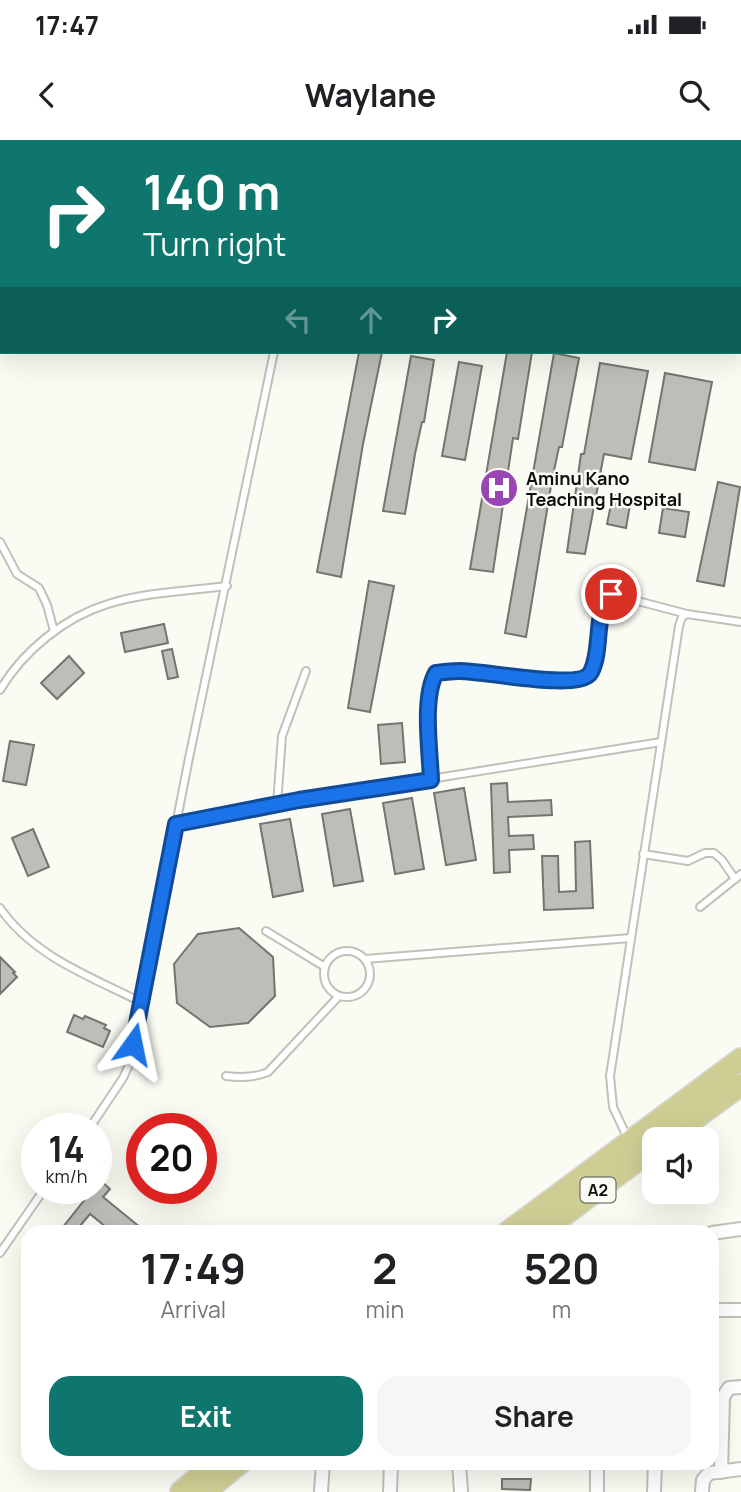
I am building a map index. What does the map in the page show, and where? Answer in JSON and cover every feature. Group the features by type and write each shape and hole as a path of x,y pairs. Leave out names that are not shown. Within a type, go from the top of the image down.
{"highway":[{"name":"A2","path":"517,1225 741,1059"},
{"path":"683,1127 741,1085"},
{"name":"A2","path":"551,1225 642,1158"},
{"path":"181,1492 207,1470"},
{"path":"205,1492 232,1470"}],"street":[{"path":"719,1232 741,1229"},
{"path":"719,1310 741,1310"},
{"path":"721,1472 723,1397 729,1388 741,1387"},
{"path":"702,1492 705,1476 709,1473 741,1469"},
{"path":"321,1492 323,1470"},
{"path":"390,1492 391,1470"},
{"path":"459,1470 461,1492"},
{"path":"597,1470 597,1492"},
{"path":"654,1470 654,1492"}],"lane":[{"path":"100,1113 123,1078 128,1065 274,354"},
{"path":"0,542 17,574 39,588 54,631"},
{"path":"0,690 28,655 54,631 91,609 109,603 226,586"},
{"path":"431,780 429,707 431,682 436,673 459,671 559,681 582,680 589,676 594,664 603,603 611,594 687,614 741,622"},
{"path":"629,1142 613,1107 610,1090 613,1054 679,626 682,617 687,614"},
{"path":"277,804 282,736 306,671"},
{"path":"176,824 277,804 661,742"},
{"path":"643,854 688,861 705,853 714,853 738,876 700,907"},
{"path":"0,908 22,934 61,963 141,1002"},
{"path":"266,931 325,967"},
{"path":"365,959 631,938"},
{"path":"343,951 355,952 365,959 370,970 369,982 362,992 351,997 339,996 329,989 324,978 325,967 332,956 343,951"},
{"path":"226,1076 250,1077 268,1072 339,996"},
{"path":"0,1253 34,1204"}],"building":[{"path":"359,354 382,354 363,444 341,577 317,572"},
{"path":"507,354 532,354 518,439 513,438 493,572 470,569"},
{"path":"554,354 579,358 562,447 559,447 552,480 526,637 505,633"},
{"path":"411,356 434,360 405,514 383,511"},
{"path":"459,362 482,366 465,460 442,456"},
{"path":"600,363 648,371 631,459 604,454 585,554 567,552 581,454 584,454"},
{"path":"665,373 712,382 695,470 649,462"},
{"path":"718,482 740,487 724,586 697,581"},
{"path":"613,495 631,499 626,528 607,524"},
{"path":"663,508 689,512 685,537 659,533"},
{"path":"369,581 394,586 370,712 348,708"},
{"path":"164,624 168,643 125,652 121,633"},
{"path":"172,649 178,677 168,679 162,651"},
{"path":"69,656 84,673 57,699 41,683"},
{"path":"402,723 405,762 381,764 378,725"},
{"path":"10,741 34,745 26,785 3,781"},
{"path":"507,783 508,802 551,800 552,815 508,817 509,836 533,835 534,849 509,850 510,872 494,873 491,784"},
{"path":"464,788 476,860 446,865 434,793"},
{"path":"412,798 424,869 395,874 383,803"},
{"path":"350,809 363,881 334,886 322,814"},
{"path":"290,819 303,891 273,897 260,824"},
{"path":"33,829 49,867 28,876 12,838"},
{"path":"590,841 593,908 544,910 542,856 558,856 559,892 576,891 575,842"},
{"path":"239,928 273,957 275,996 248,1023 210,1027 177,1003 174,964 198,934"},
{"path":"0,957 17,977 0,994"},
{"path":"74,1015 83,1019 85,1016 106,1025 104,1028 110,1031 103,1047 67,1032"},
{"path":"81,1204 112,1204 137,1225 103,1225 90,1214 81,1225 65,1225"},
{"path":"502,1479 531,1479 530,1490 502,1489"}],"place":[{"name":"Aminu Kano Teaching Hospital","path":"499,488"}],"route":[{"path":"133,1044 176,824 299,800 431,780 429,707 431,682 436,673 459,671 559,681 582,680 589,676 594,664 603,603 611,594"}]}
